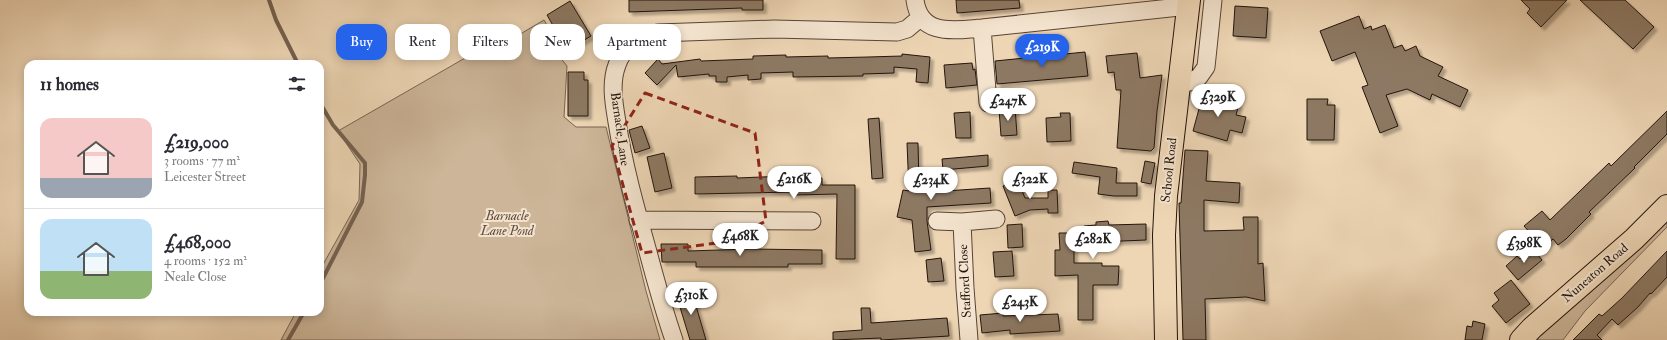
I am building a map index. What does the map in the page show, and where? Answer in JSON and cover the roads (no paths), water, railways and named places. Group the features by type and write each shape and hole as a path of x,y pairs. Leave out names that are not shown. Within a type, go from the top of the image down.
{"main road":[{"name":"School Road","path":"1166,340 1164,235 1166,204 1189,3"},
{"name":"Nuneaton Road","path":"1521,340 1532,328 1634,239 1667,206"}],"street":[{"path":"915,0 920,18 926,23 942,29 982,28 1189,3"},
{"path":"1179,84 1190,82 1199,77 1206,67 1213,0"},
{"name":"Barnacle Lane","path":"674,340 638,220 620,143 613,93 617,64 626,49 632,43 644,37 658,33 774,30 897,32 907,29 920,18"},
{"path":"982,28 988,103"},
{"path":"937,221 962,222 996,219"},
{"path":"638,220 812,221"},
{"name":"Stafford Close","path":"962,222 969,340"}],"waterway":[{"path":"269,0 276,20 296,60"},
{"path":"324,110 333,125 365,163 362,202 324,276"},
{"path":"288,340 302,316"}],"park label":[{"name":"Barnacle Lane Pond","path":"507,224"}]}
